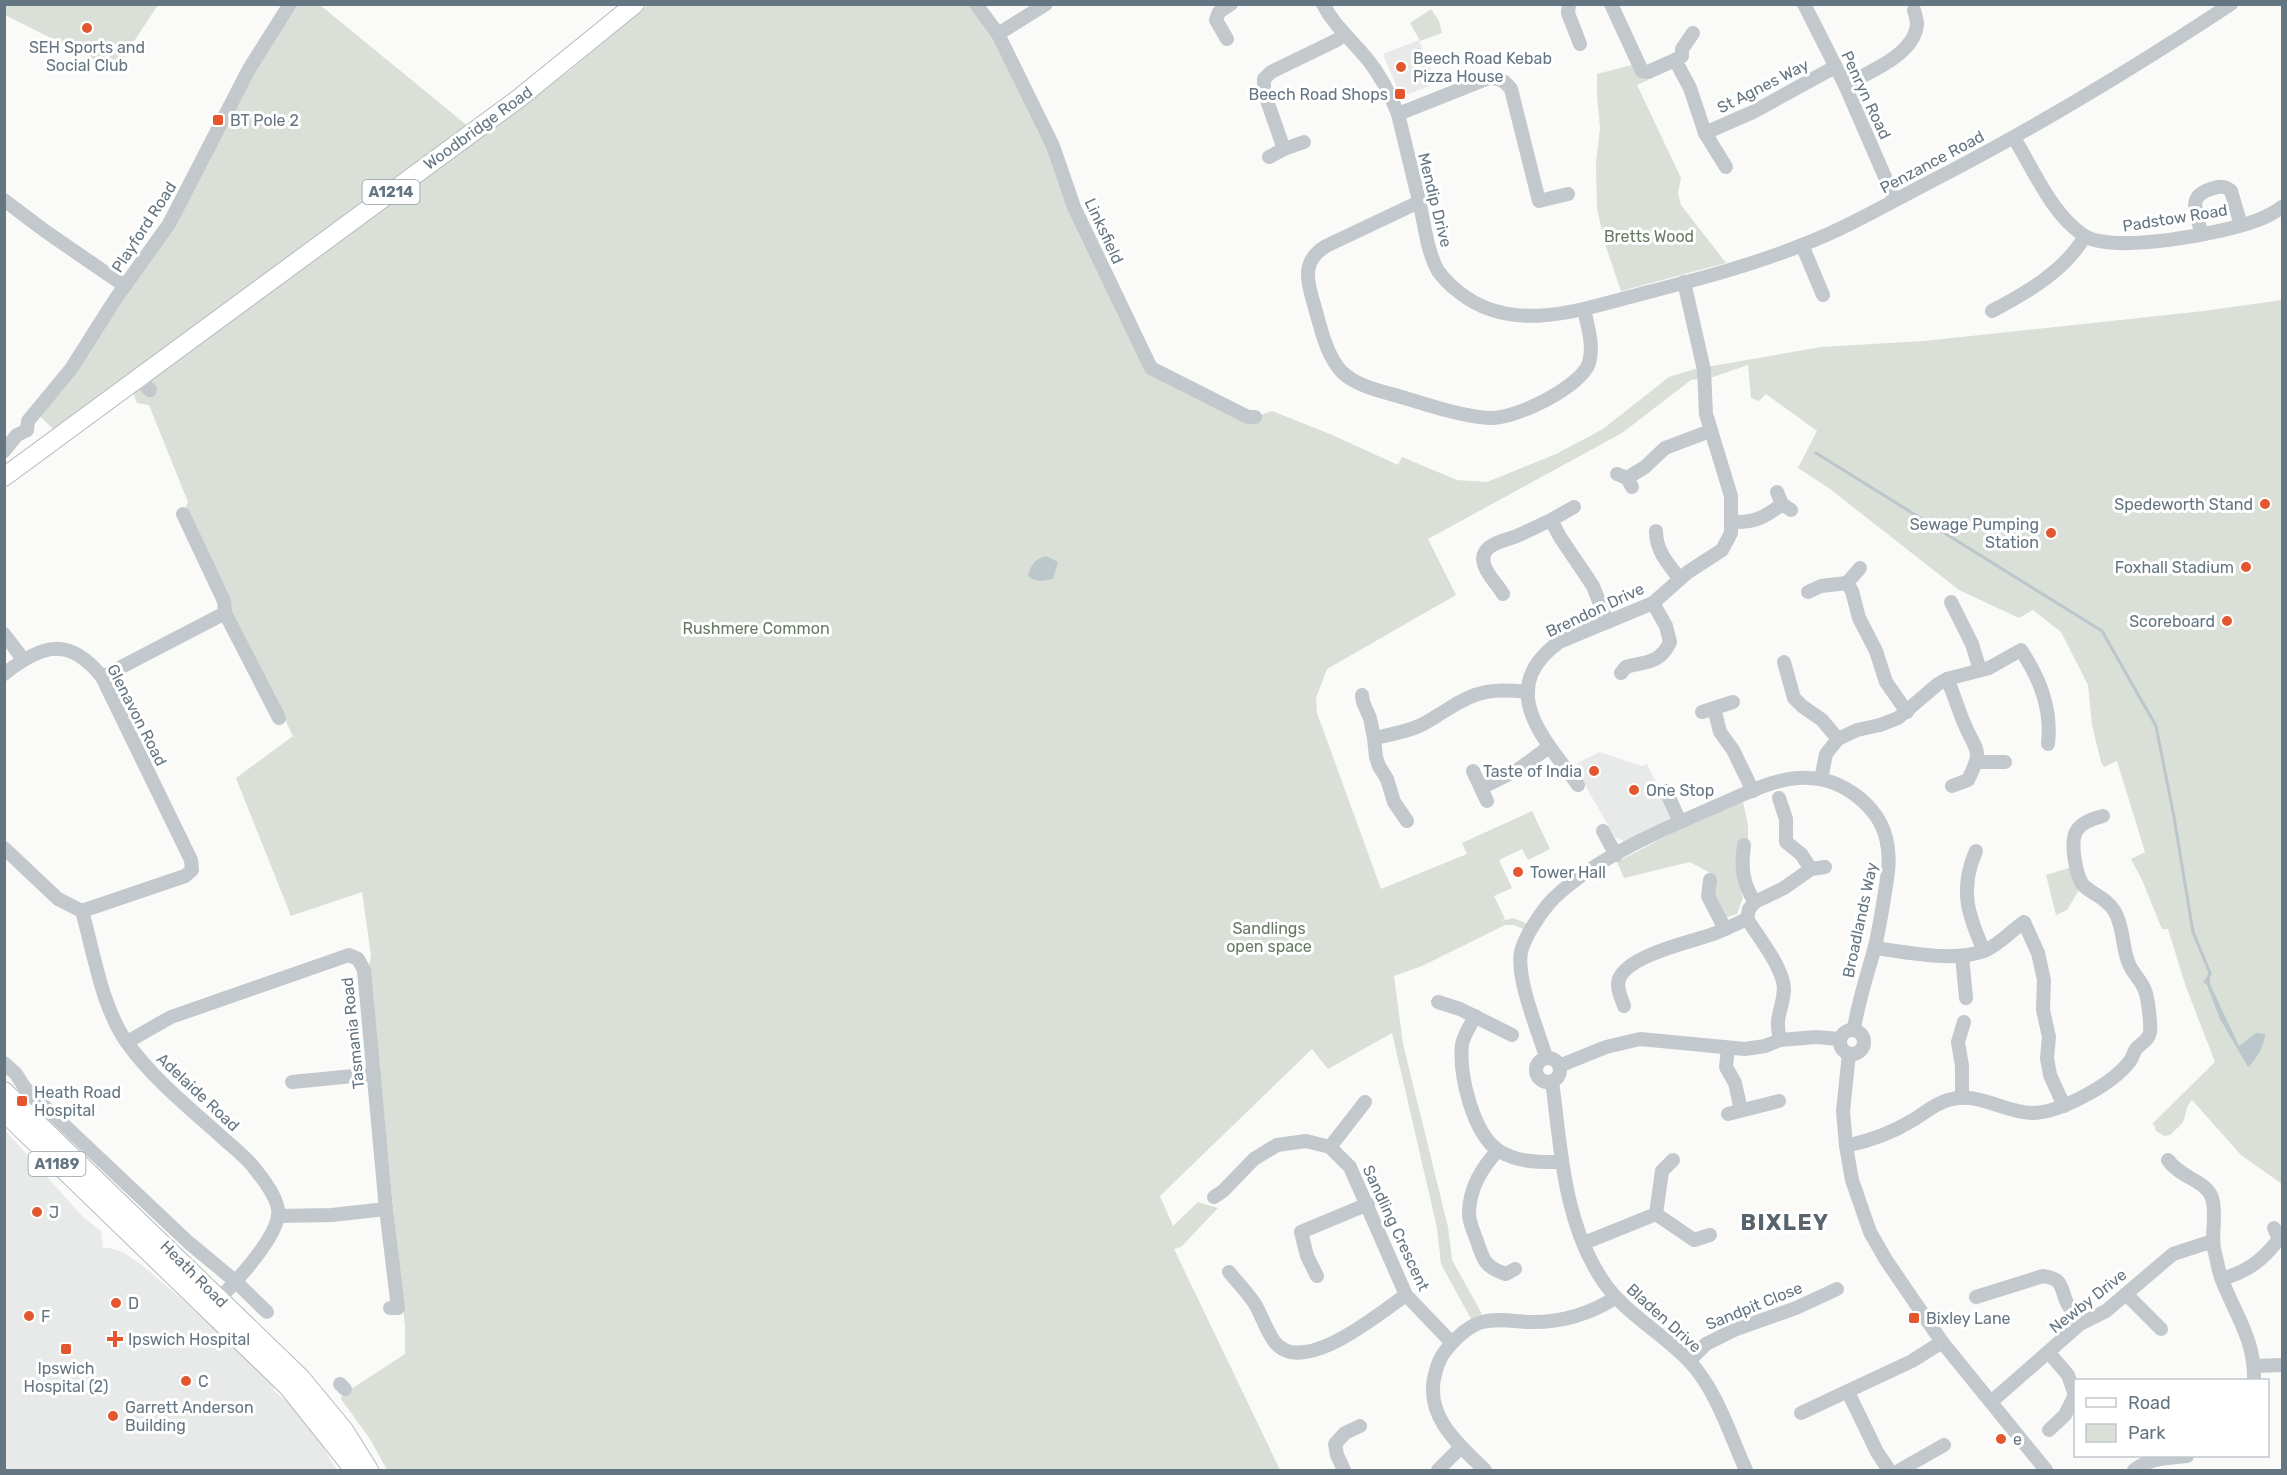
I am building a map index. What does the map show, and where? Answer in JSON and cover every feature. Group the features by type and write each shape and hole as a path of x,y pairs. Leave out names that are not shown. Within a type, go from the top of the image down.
{"main road":[{"name":"Woodbridge Road","path":"41,450 143,381 518,99 635,4"},
{"name":"A1214","path":"4,477 41,450"},
{"name":"Heath Road","path":"4,1092 214,1304 260,1360 311,1413 354,1470"},
{"name":"Heath Road","path":"4,1112 125,1228 302,1378 345,1430 369,1470"}],"street":[{"name":"Playford Road","path":"4,451 17,435 27,430 28,421 71,369 169,224 246,74 290,4"},
{"name":"Linksfield","path":"976,4 998,34 1053,146 1074,207 1151,368 1248,417 1256,417"},
{"path":"998,34 1046,4"},
{"path":"1227,39 1216,20 1219,12 1231,4"},
{"name":"Mendip Drive","path":"1323,4 1344,34 1379,75 1398,114 1434,261 1442,276 1466,297 1488,308 1513,315 1544,315 1584,309 1625,298"},
{"path":"1569,4 1568,13 1580,44"},
{"path":"1611,4 1642,71 1648,72 1682,57 1682,49 1693,33"},
{"name":"Penryn Road","path":"1804,4 1845,85 1895,201"},
{"name":"Penzance Road","path":"1625,298 1767,258 1802,245 1895,201 2014,138 2141,63 2231,4"},
{"path":"1845,85 1891,60 1906,47 1917,24 1914,10"},
{"path":"1284,149 1264,92 1264,80 1271,72 1337,40 1344,34"},
{"name":"St Agnes Way","path":"1675,60 1690,88 1705,133 1726,167"},
{"name":"St Agnes Way","path":"1705,133 1754,112 1835,66"},
{"path":"1398,114 1489,78 1498,78 1506,82 1511,89 1539,201 1568,194"},
{"path":"1992,312 2019,296 2057,268 2075,251 2085,237 2058,211 2014,138"},
{"path":"1269,157 1304,142"},
{"path":"2201,233 2195,204 2196,197 2202,192 2219,187 2231,191 2241,225"},
{"path":"4,200 125,286"},
{"path":"1419,202 1318,250 1311,259 1307,269 1307,282 1329,352 1343,374 1374,389 1425,404 1490,418 1510,416 1536,405 1583,374 1591,351 1584,309"},
{"name":"Padstow Road","path":"2085,237 2100,242 2124,244 2201,233 2259,220 2283,207"},
{"path":"1802,245 1822,295"},
{"name":"Brendon Drive","path":"1578,785 1533,722 1528,692 1533,671 1549,650 1559,642 1653,603 1680,579 1722,550 1731,532 1731,496 1706,414 1704,370 1684,282"},
{"path":"27,430 41,450"},
{"path":"1625,480 1645,467 1665,448 1710,431"},
{"path":"1732,522 1756,521 1770,514 1783,502"},
{"path":"1504,597 1483,560 1492,544 1516,536 1575,507"},
{"path":"183,514 224,601 225,613 279,718"},
{"path":"1551,520 1593,586 1607,622"},
{"path":"1656,531 1656,544 1680,579"},
{"path":"1804,592 1821,586 1847,583 1860,568"},
{"path":"1847,583 1852,591 1859,618 1876,651 1886,682 1907,712"},
{"path":"1951,602 1972,644 1980,670"},
{"path":"1627,665 1643,665 1659,657 1670,642 1666,626 1653,603"},
{"path":"102,677 225,613"},
{"path":"4,634 23,659"},
{"name":"Glenavon Road","path":"4,674 23,659 51,649 77,652 90,661 102,677 191,860 192,870 185,876 82,911"},
{"path":"1821,779 1826,754 1838,739 1857,730 1889,722 1907,712 1930,690 1947,679 1989,668 2021,650 2039,679 2049,720 2048,744"},
{"path":"1783,658 1794,698 1822,720 1838,739"},
{"path":"1947,679 1957,700 1964,724 1976,745 1977,762 1968,780 1952,786"},
{"path":"1374,738 1397,734 1421,725 1457,703 1485,691 1504,689 1528,692"},
{"path":"1733,702 1708,710 1733,750 1753,791"},
{"path":"1362,705 1370,718 1379,766 1387,779 1394,802 1407,820"},
{"path":"1481,788 1519,769 1549,747"},
{"path":"1977,762 2006,762"},
{"path":"1473,771 1487,801"},
{"name":"Broadlands Way","path":"1545,1057 1526,996 1521,952 1533,926 1553,899 1616,855 1680,822 1774,783 1797,778 1821,779 1845,788 1860,798 1878,820 1886,837 1890,858 1875,948 1854,1029"},
{"path":"1666,791 1680,822"},
{"path":"1779,798 1786,819 1786,842 1818,868 1755,902 1749,909 1747,919 1776,964 1784,988 1776,1024 1780,1040"},
{"path":"1846,1146 1875,1138 1914,1120 1931,1106 1962,1097 1986,1099 2011,1109 2032,1113 2051,1110 2064,1106 2114,1077 2130,1061 2136,1048 2146,1040 2150,1032 2146,991 2128,963 2124,937 2115,910 2082,885 2075,866 2072,843 2076,831 2088,820 2103,816"},
{"path":"1603,831 1616,855"},
{"path":"1744,845 1742,875 1746,889 1755,902"},
{"path":"4,848 58,899 82,911"},
{"path":"1976,851 1967,871 1967,905 1972,924 1984,951"},
{"path":"1710,880 1708,896 1725,929"},
{"name":"Adelaide Road","path":"82,911 107,1002 127,1042 143,1063 254,1167 275,1202 278,1216"},
{"path":"1624,1006 1618,987 1623,973 1648,955 1725,929 1747,919"},
{"path":"1875,948 1962,956 1984,951 2024,922 2038,953 2044,980 2043,1010 2049,1037 2047,1058 2050,1075 2064,1106"},
{"name":"Tasmania Road","path":"127,1042 171,1017 349,956 358,959 364,970 386,1209 398,1308 390,1308"},
{"path":"1962,956 1966,998"},
{"path":"1438,1002 1475,1016 1512,1035"},
{"path":"1475,1016 1462,1043 1462,1064 1471,1109 1484,1138 1498,1150 1527,1163 1561,1162"},
{"path":"1962,1097 1962,1066 1958,1042 1964,1022"},
{"path":"1854,1029 1862,1035 1864,1044 1859,1052 1849,1054 1841,1049 1840,1039 1845,1032 1854,1029"},
{"path":"1559,1066 1606,1047 1640,1039 1745,1049 1765,1046 1780,1040 1816,1037 1840,1039"},
{"path":"1728,1048 1726,1067 1735,1083 1735,1112 1779,1101"},
{"path":"1849,1054 1843,1111 1846,1146 1852,1180 1870,1232 1886,1260 1942,1342 2045,1470"},
{"path":"1545,1057 1555,1060 1559,1066 1558,1076 1552,1081 1542,1081 1537,1075 1538,1063 1545,1057"},
{"name":"Heath Road","path":"4,1062 25,1088 49,1111 188,1242 235,1281 267,1312"},
{"path":"292,1082 374,1074"},
{"name":"Bladen Drive","path":"1552,1081 1561,1162 1569,1200 1584,1243 1600,1276 1615,1298 1689,1361 1702,1377 1746,1470"},
{"path":"1214,1197 1223,1191 1254,1159 1277,1145 1306,1141 1330,1147 1365,1102"},
{"name":"Sandling Crescent","path":"1330,1147 1350,1167 1406,1295 1452,1343"},
{"path":"1498,1150 1485,1166 1473,1187 1469,1215 1482,1258 1493,1270 1506,1274 1515,1269"},
{"path":"1656,1214 1662,1171 1673,1160"},
{"path":"2168,1160 2181,1175 2198,1181 2212,1197 2215,1225 2213,1241 2222,1279 2250,1341 2254,1373 2283,1365"},
{"path":"1317,1276 1307,1256 1301,1232 1368,1204"},
{"path":"214,1304 256,1255 278,1216 332,1215 386,1209"},
{"path":"1656,1214 1694,1240 1710,1235"},
{"path":"1584,1243 1656,1214"},
{"path":"2222,1279 2243,1272 2259,1260 2279,1239 2274,1228"},
{"name":"Newby Drive","path":"1991,1402 2080,1324 2106,1311 2173,1254 2213,1241"},
{"path":"1229,1272 1255,1303 1274,1342 1294,1353 1315,1350 1331,1344 1356,1330 1406,1295"},
{"path":"1976,1297 2043,1276 2052,1278 2061,1284 2067,1302 2080,1324"},
{"name":"Sandpit Close","path":"1689,1361 1706,1344 1734,1330 1796,1308 1837,1289"},
{"path":"2126,1294 2161,1329"},
{"path":"1485,1470 1445,1430 1437,1414 1432,1385 1442,1354 1462,1333 1479,1323 1491,1320 1545,1323 1567,1319 1596,1310 1615,1298"},
{"path":"1801,1413 1912,1361 1942,1342"},
{"path":"2049,1353 2068,1375 2074,1392"},
{"path":"1848,1392 1877,1452 1889,1470"},
{"path":"2049,1430 2065,1415 2074,1397"},
{"path":"1344,1470 1335,1444 1345,1433 1360,1426"},
{"path":"1900,1470 1944,1445"},
{"path":"1438,1470 1461,1447"},
{"path":"2134,1470 2152,1459 2170,1457"}],"shaded area":[{"path":"1419,40 1437,83 1401,97 1383,54"},
{"path":"1046,556 1058,562 1053,579 1040,581 1032,579 1028,576 1032,565 1036,560"},
{"path":"1600,752 1641,766 1647,764 1659,789 1669,785 1683,813 1625,842 1615,837 1576,770 1577,763"},
{"path":"2210,973 2210,984 2239,1046 2256,1033 2265,1034 2260,1052 2248,1067 2220,1019 2207,985 2203,982"},
{"name":"Ipswich Hospital","path":"4,1129 83,1217 101,1231 103,1248 123,1252 143,1266 274,1384 273,1390 291,1405 313,1431 337,1470 5,1470"}],"green space":[{"name":"SEH Sports and Social Club","path":"4,5 158,5 115,70 5,15"},
{"name":"Rushmere Common","path":"298,5 320,5 480,136 569,71 648,5 976,5 998,34 1147,359 1255,417 1272,411 1398,465 1402,457 1457,480 1487,482 1556,454 1603,429 1669,377 1695,369 1821,347 1924,341 2204,311 2282,300 2282,1184 2241,1155 2192,1100 2180,1126 2170,1135 2164,1136 2155,1130 2152,1124 2215,1062 2186,987 2168,929 2162,929 2131,859 2145,852 2117,761 2104,767 2101,762 2092,725 2088,685 2061,632 2033,610 2019,618 1959,590 1830,489 1798,468 1817,431 1766,394 1759,401 1751,398 1748,365 1713,377 1691,380 1622,433 1428,539 1456,595 1327,669 1316,698 1317,713 1381,889 1467,854 1462,843 1532,811 1550,849 1528,860 1522,849 1499,860 1512,888 1494,896 1505,919 1501,921 1513,918 1533,926 1530,932 1514,925 1505,925 1422,966 1394,976 1403,1044 1448,1227 1452,1260 1482,1314 1471,1319 1441,1264 1437,1228 1392,1033 1328,1069 1312,1049 1160,1196 1173,1226 1198,1202 1218,1208 1181,1247 1174,1249 1280,1470 387,1470 370,1439 341,1399 342,1395 405,1354 405,1326 369,966 371,955 362,892 291,916 236,778 293,736 183,514 188,502 149,405 137,403 126,375 53,429 40,416 175,226 259,64"},
{"path":"1431,9 1439,21 1442,33 1420,41 1410,23"},
{"name":"Bretts Wood","path":"1632,65 1648,78 1637,85 1681,178 1678,193 1681,205 1726,263 1621,291 1606,247 1597,209 1596,163 1600,128 1597,74"},
{"path":"1743,802 1748,825 1748,840 1739,841 1737,870 1743,898 1737,914 1724,918 1713,896 1716,876 1690,862 1624,878 1617,862 1680,829"},
{"path":"2075,866 2082,885 2067,910 2056,915 2046,875"}],"waterway":[{"path":"1816,453 2102,631 2156,726 2193,932 2210,973 2209,976"}],"place":[{"name":"SEH Sports and Social Club","path":"87,28"},
{"name":"Beech Road Kebab Pizza House","path":"1401,67"},
{"name":"Beech Road Shops","path":"1400,94"},
{"name":"BT Pole 2","path":"218,120"},
{"name":"Spedeworth Stand","path":"2265,504"},
{"name":"Sewage Pumping Station","path":"2051,533"},
{"name":"Foxhall Stadium","path":"2246,567"},
{"name":"Scoreboard","path":"2227,621"},
{"name":"Taste of India","path":"1594,771"},
{"name":"One Stop","path":"1634,790"},
{"name":"Tower Hall","path":"1518,872"},
{"name":"Heath Road Hospital","path":"22,1101"},
{"name":"J","path":"37,1212"},
{"name":"D","path":"116,1303"},
{"name":"F","path":"29,1316"},
{"name":"Bixley Lane","path":"1914,1318"},
{"name":"Ipswich Hospital","path":"115,1339"},
{"name":"Ipswich Hospital (2)","path":"66,1349"},
{"name":"C","path":"186,1381"},
{"name":"Garrett Anderson Building","path":"113,1416"},
{"name":"e","path":"2001,1439"}],"district":[{"name":"BIXLEY","path":"1785,1222"}],"park label":[{"name":"Sandlings open space","path":"1269,937"}]}
